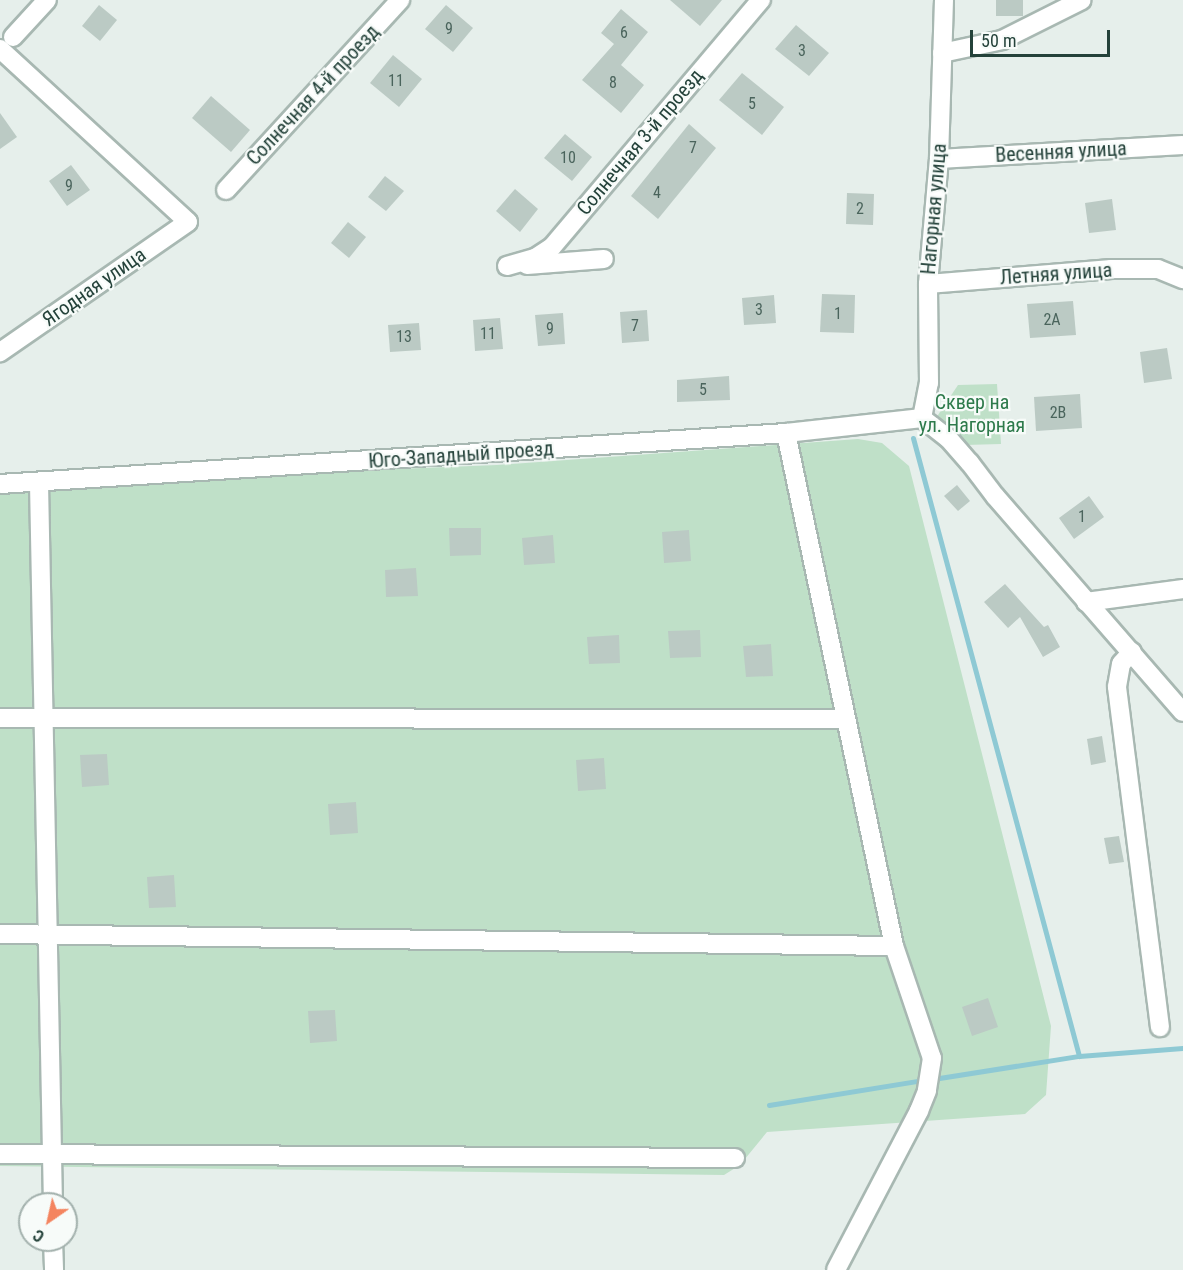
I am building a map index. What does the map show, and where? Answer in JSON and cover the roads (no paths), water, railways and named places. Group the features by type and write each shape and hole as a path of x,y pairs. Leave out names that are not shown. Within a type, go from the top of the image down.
{"street":[{"path":"7,43 47,0"},
{"name":"Солнечная 4-й проезд","path":"226,190 400,0"},
{"name":"Солнечная 3-й проезд","path":"604,259 507,266 535,258 552,247 761,0"},
{"name":"Нагорная улица","path":"922,418 928,383 928,285 939,159 944,0"},
{"path":"942,53 1002,40 1082,0"},
{"name":"Ягодная улица","path":"0,352 188,222 7,43"},
{"name":"Весенняя улица","path":"939,159 1183,145"},
{"name":"Летняя улица","path":"928,285 1111,269 1158,269 1183,279"},
{"path":"922,418 948,438 1086,602 1183,712"},
{"name":"Юго-Западный проезд","path":"0,484 786,434 922,418"},
{"path":"786,434 894,946 932,1058 927,1090 879,1191 836,1270"},
{"path":"39,483 53,1192"},
{"path":"1086,602 1183,589"},
{"path":"1132,652 1121,664 1117,687 1160,1027"},
{"path":"0,718 846,719"},
{"path":"0,934 894,946"},
{"path":"0,1155 735,1158"},
{"path":"53,1252 54,1270"}],"waterway":[{"path":"913,438 1079,1056"},
{"path":"933,1079 1079,1056 1183,1048"},
{"path":"769,1105 924,1080"}],"park label":[{"name":"Сквер на ул. Нагорная","path":"972,414"}]}
